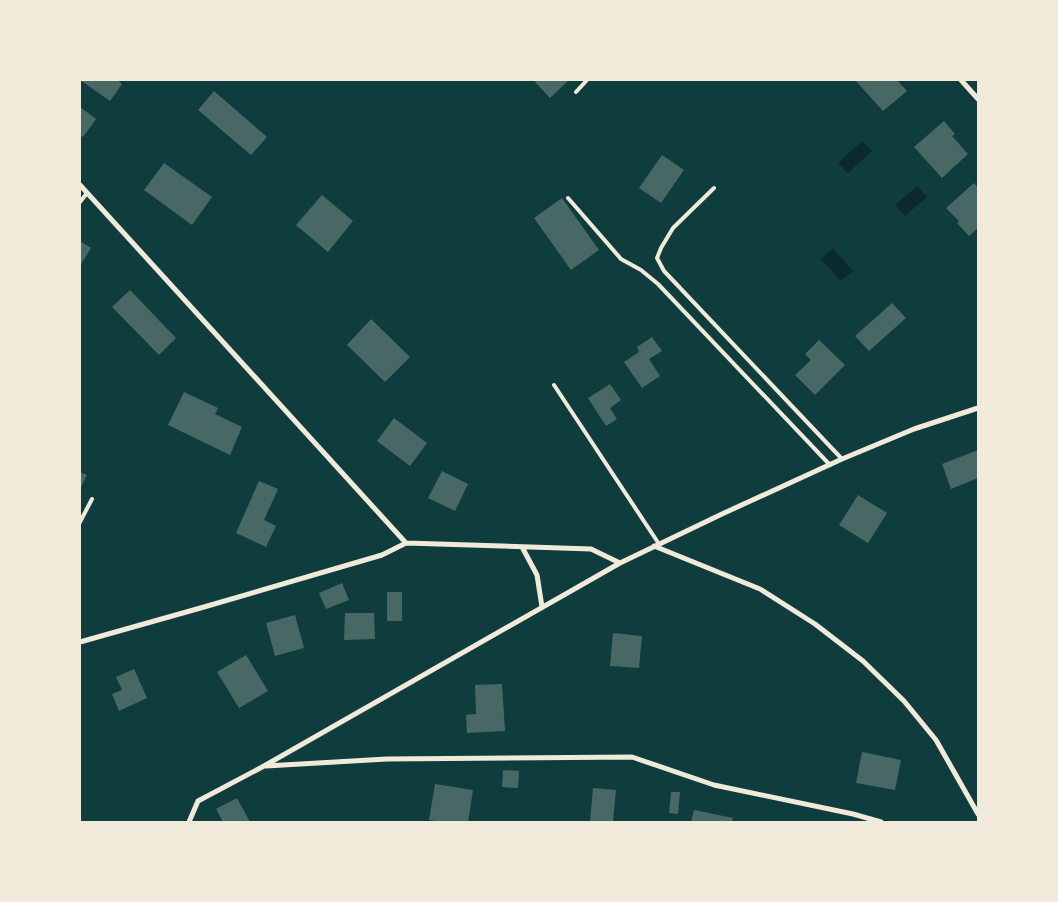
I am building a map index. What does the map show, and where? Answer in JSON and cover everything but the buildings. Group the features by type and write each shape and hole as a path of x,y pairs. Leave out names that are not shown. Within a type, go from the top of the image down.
{"street":[{"path":"962,80 978,99"},
{"path":"80,185 406,544"},
{"path":"189,822 198,801 264,766 620,563 842,459 914,429 978,408"},
{"path":"80,642 382,555 406,544 591,549 620,563"},
{"path":"656,545 760,589 814,624 863,661 904,701 936,740 978,814"},
{"path":"522,547 537,575 542,607"},
{"path":"264,766 387,759 632,757 714,785 853,814 881,822"}],"lane":[{"path":"576,92 587,80"},
{"path":"714,188 673,228 661,248 658,258 664,271 842,459"},
{"path":"80,202 87,193"},
{"path":"568,198 621,259 641,270 658,284 830,465"},
{"path":"554,385 656,545"},
{"path":"80,522 92,499"}],"water":[{"path":"862,141 872,151 848,173 838,163"},
{"path":"917,186 927,197 905,216 895,205"},
{"path":"833,248 853,271 841,281 821,259"}]}
